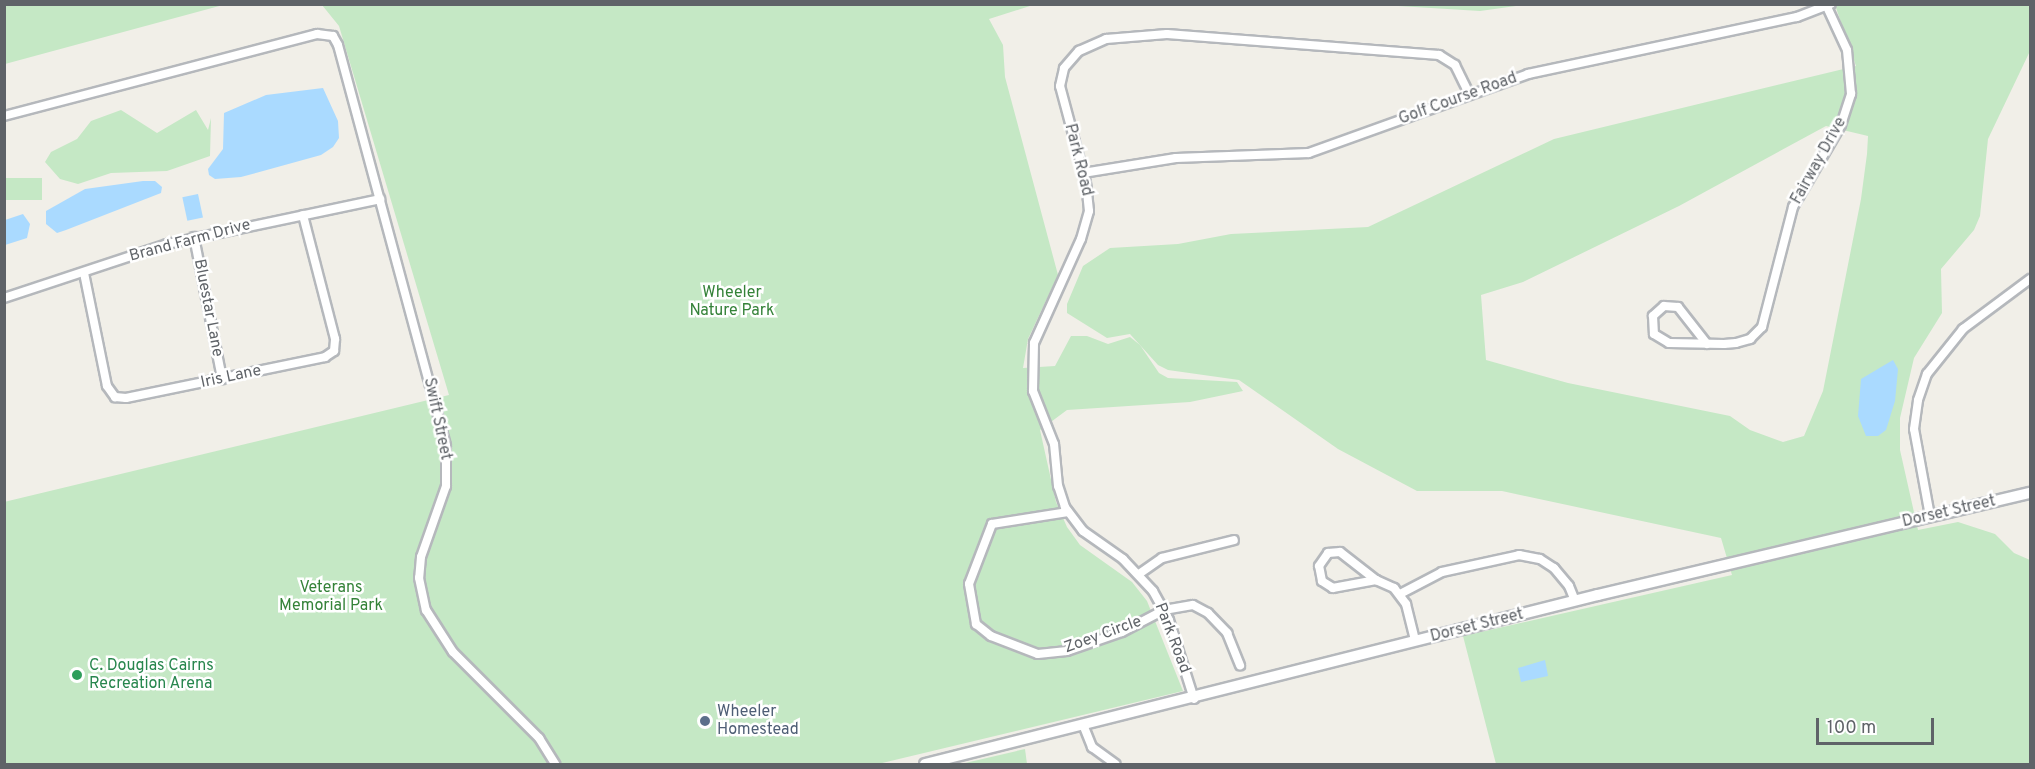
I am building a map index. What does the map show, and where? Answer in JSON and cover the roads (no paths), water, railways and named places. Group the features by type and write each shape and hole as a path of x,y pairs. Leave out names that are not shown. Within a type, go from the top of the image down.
{"street":[{"name":"Golf Course Road","path":"1083,173 1176,158 1309,153 1469,94 1551,68 1797,17 1829,5"},
{"name":"Fairway Drive","path":"1707,344 1678,307 1664,306 1653,316 1652,330 1662,341 1707,344 1743,342 1762,327 1793,207 1845,115 1852,82 1850,64 1829,5"},
{"name":"Swift Street","path":"4,116 317,33 329,34 338,45 447,456 444,496 420,557 419,578 426,610 447,645 539,738 555,765"},
{"name":"Park Road","path":"1194,699 1164,610 1139,574 1083,531 1068,512 1058,486 1054,444 1033,391 1031,364 1037,335 1085,229 1089,202 1060,79 1072,56 1106,39 1167,34 1433,54 1455,65 1469,94"},
{"name":"Brand Farm Drive","path":"4,298 194,237 380,198"},
{"name":"Iris Lane","path":"84,273 107,386 115,397 126,398 325,357 334,351 335,339 303,214"},
{"name":"Bluestar Lane","path":"194,237 222,379"},
{"path":"1930,516 1915,444 1915,414 1922,386 1952,339 2027,289 2031,279"},
{"name":"Dorset Street","path":"925,765 1084,727 1575,601 2031,493"},
{"name":"Zoey Circle","path":"1068,512 993,524 969,584 976,624 991,636 1038,654 1067,651 1122,632 1164,610"},
{"path":"1139,574 1162,558 1234,540"},
{"path":"1376,580 1333,588 1322,581 1319,566 1328,553 1341,552 1376,580 1400,594 1415,641"},
{"path":"1400,594 1442,572 1519,555 1540,559 1554,568 1565,579 1575,601"},
{"path":"1164,610 1192,604 1208,613 1227,633 1240,665"},
{"path":"1084,727 1092,747 1114,765"}],"water":[{"path":"323,88 338,121 339,138 333,147 321,155 241,177 215,179 209,175 208,169 223,149 224,113 266,95"},
{"path":"155,181 162,187 161,193 57,233 46,224 46,211 85,189"},
{"path":"198,194 203,217 187,221 182,197"},
{"path":"23,214 30,224 27,238 5,245 5,220"},
{"path":"1893,360 1898,369 1895,401 1886,430 1878,436 1866,436 1858,416 1861,379"},
{"path":"1545,660 1548,676 1521,682 1518,668"}],"place":[{"name":"C. Douglas Cairns Recreation Arena","path":"77,675"},
{"name":"Wheeler Homestead","path":"705,721"}],"park label":[{"name":"Wheeler Nature Park","path":"732,302"},
{"name":"Veterans Memorial Park","path":"331,597"}]}
